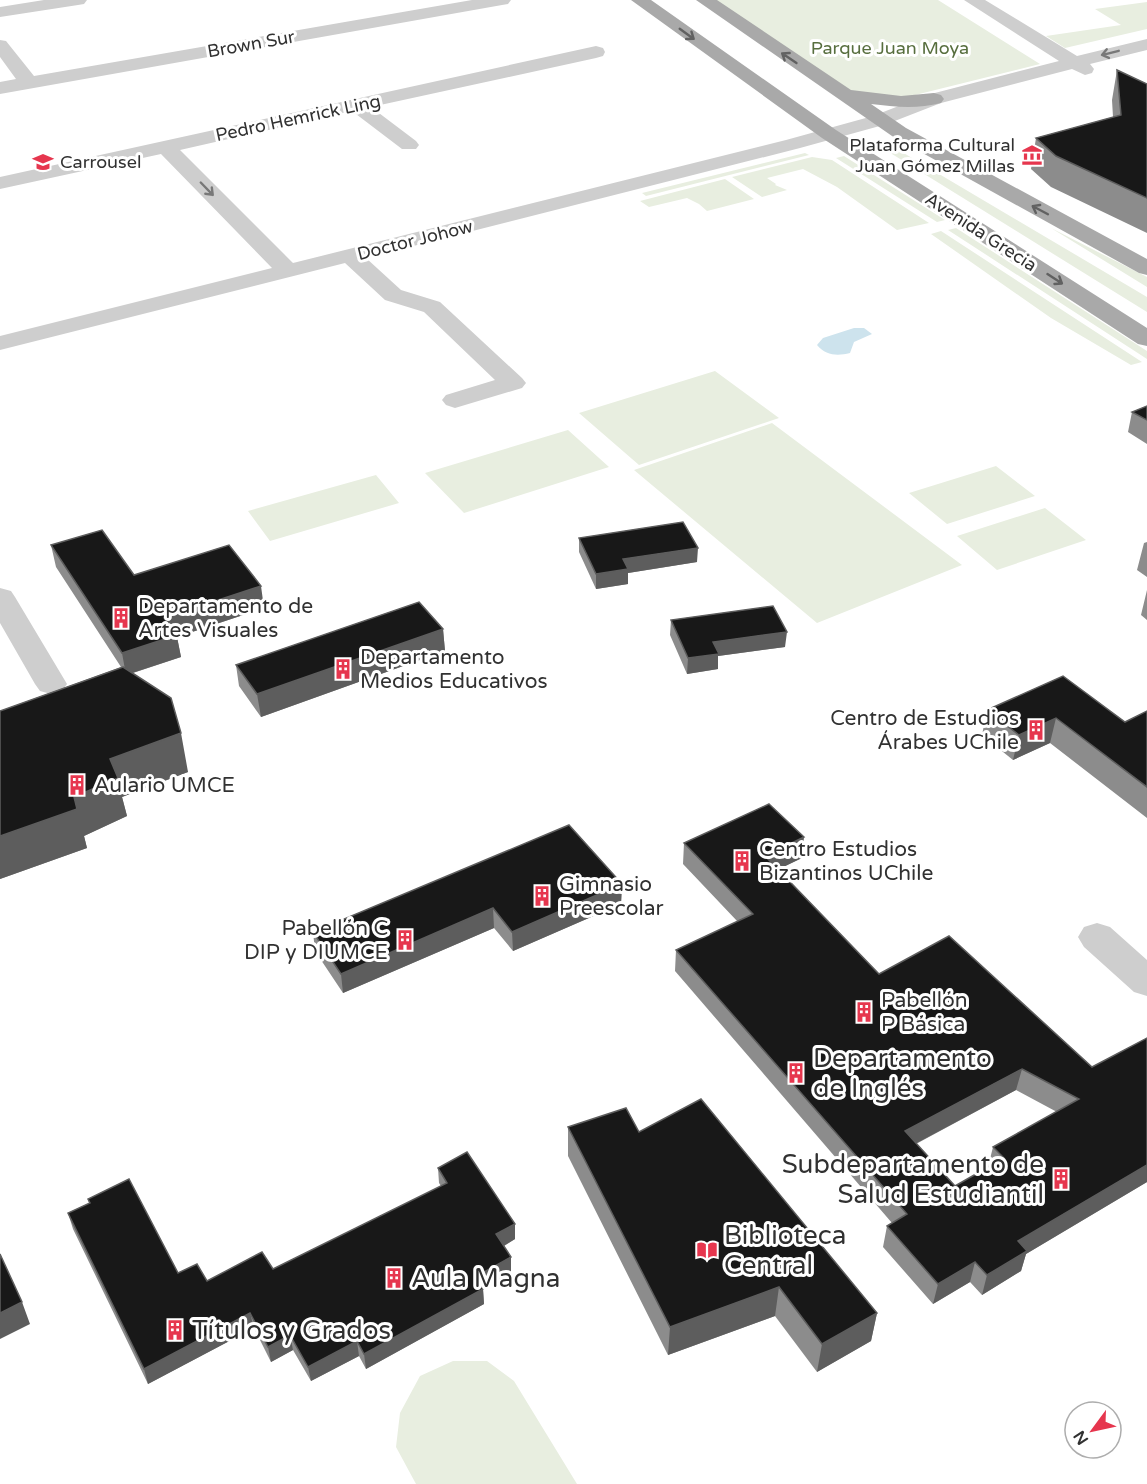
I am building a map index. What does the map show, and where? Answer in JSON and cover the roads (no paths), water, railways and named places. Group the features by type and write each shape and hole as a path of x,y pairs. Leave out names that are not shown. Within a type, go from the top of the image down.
{"main road":[{"name":"Avenida Grecia","path":"640,0 829,134 1147,339"},
{"path":"705,0 880,120 1147,268"},
{"path":"837,91 884,102 934,99"}],"street":[{"path":"0,12 78,0"},
{"name":"Brown Sur","path":"0,88 502,0"},
{"path":"973,0 1091,72"},
{"path":"880,120 934,99 1147,44"},
{"path":"0,45 29,83"},
{"name":"Pedro Hemrick Ling","path":"0,183 596,52"},
{"path":"880,120 923,114 1147,58"},
{"path":"356,105 409,145"},
{"name":"Doctor Johow","path":"0,343 880,120"},
{"path":"166,147 288,271"},
{"path":"350,256 393,295 432,307 513,383 455,400"},
{"path":"0,597 51,684"},
{"path":"1097,938 1147,982"}],"water":[{"path":"854,328 864,328 872,334 854,342 850,353 832,354 817,345 823,338"}],"place":[{"name":"Plataforma Cultural Juan Gómez Millas","path":"1032,155"},
{"name":"Carrousel","path":"43,162"},
{"name":"Departamento de Artes Visuales","path":"121,618"},
{"name":"Departamento Medios Educativos","path":"343,669"},
{"name":"Centro de Estudios Árabes UChile","path":"1036,730"},
{"name":"Aulario UMCE","path":"77,785"},
{"name":"Centro Estudios Bizantinos UChile","path":"742,861"},
{"name":"Gimnasio Preescolar","path":"542,896"},
{"name":"Pabellón C DIP y DIUMCE","path":"405,940"},
{"name":"Pabellón P Básica","path":"864,1012"},
{"name":"Departamento de Inglés","path":"796,1073"},
{"name":"Subdepartamento de Salud Estudiantil","path":"1061,1179"},
{"name":"Biblioteca Central","path":"707,1250"},
{"name":"Aula Magna","path":"394,1278"},
{"name":"Títulos y Grados","path":"175,1330"}],"park label":[{"name":"Parque Juan Moya","path":"890,48"}]}
